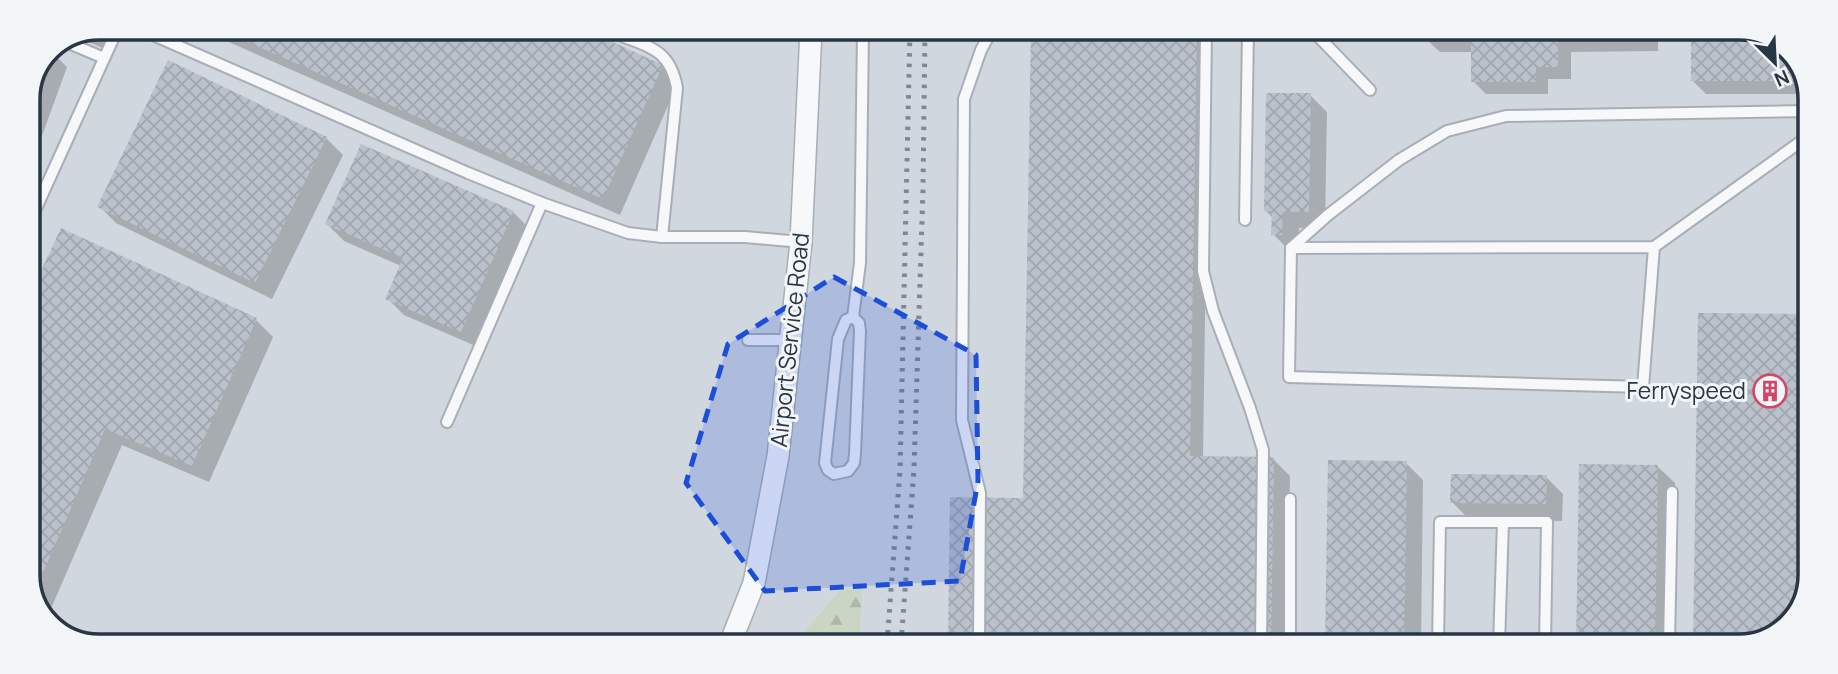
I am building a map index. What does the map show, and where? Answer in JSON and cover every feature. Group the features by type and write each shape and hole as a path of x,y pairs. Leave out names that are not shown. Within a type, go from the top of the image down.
{"street":[{"name":"Airport Service Road","path":"734,634 754,583 778,456 801,242 811,40"}],"lane":[{"path":"40,199 112,40"},
{"path":"165,40 542,203 628,233 662,237 745,237 801,242"},
{"path":"632,40 646,45 668,61 674,71 677,88 662,237"},
{"path":"853,317 860,263 863,40"},
{"path":"979,634 980,493 962,420 964,99 986,40"},
{"path":"1206,40 1203,271 1213,311 1263,450 1261,634"},
{"path":"1245,219 1248,40"},
{"path":"1322,40 1370,90"},
{"path":"75,46 104,58"},
{"path":"1654,247 1643,387 1289,377 1291,248 1328,215 1399,160 1447,131 1506,116 1798,111"},
{"path":"1291,248 1654,247 1798,144"},
{"path":"447,422 542,203"},
{"path":"853,317 859,323 860,331 854,463 848,471 834,474 828,470 825,463 838,339 846,320 853,317"},
{"path":"748,340 791,340"},
{"path":"1669,634 1672,492"},
{"path":"1290,499 1290,634"},
{"path":"1438,634 1440,522 1547,522 1545,634"},
{"path":"1499,634 1503,522"}],"highlighted area":[{"path":"834,277 976,355 978,481 960,581 765,591 686,483 728,344"}],"shaded area":[{"path":"100,40 1738,40 1750,41 1768,48 1785,63 1793,77 1798,96 1798,574 1795,593 1788,607 1768,626 1750,633 1738,634 860,634 863,589 839,591 802,634 100,634 88,633 70,626 53,611 45,597 40,578 40,100 41,88 50,67 67,50 88,41"}],"green space":[{"path":"863,588 860,634 802,634 839,591"}],"building":[{"path":"243,40 608,40 663,65 603,199"},
{"path":"1031,40 1197,40 1190,456 1274,457 1271,634 948,634 950,497 1023,498"},
{"path":"1471,40 1558,40 1558,67 1536,67 1536,82 1471,82"},
{"path":"1691,40 1738,40 1757,43 1775,53 1785,63 1794,81 1691,81"},
{"path":"168,60 327,137 255,283 97,207"},
{"path":"1266,93 1311,93 1309,212 1283,212 1282,235 1271,235 1272,211 1264,211"},
{"path":"361,144 514,211 461,332 385,299 403,258 325,224"},
{"path":"61,228 257,318 192,466 105,429 40,580 40,578 40,273"},
{"path":"1698,313 1798,314 1798,574 1795,593 1788,607 1775,621 1757,631 1738,634 1693,634"},
{"path":"1328,460 1407,461 1404,634 1325,634"},
{"path":"1579,464 1658,465 1655,634 1576,634"},
{"path":"1451,474 1547,475 1546,504 1450,503"}],"railway":[{"path":"888,634 900,470 910,40"},
{"path":"902,634 914,469 925,40"}],"place":[{"name":"Ferryspeed","path":"1770,391"}]}
